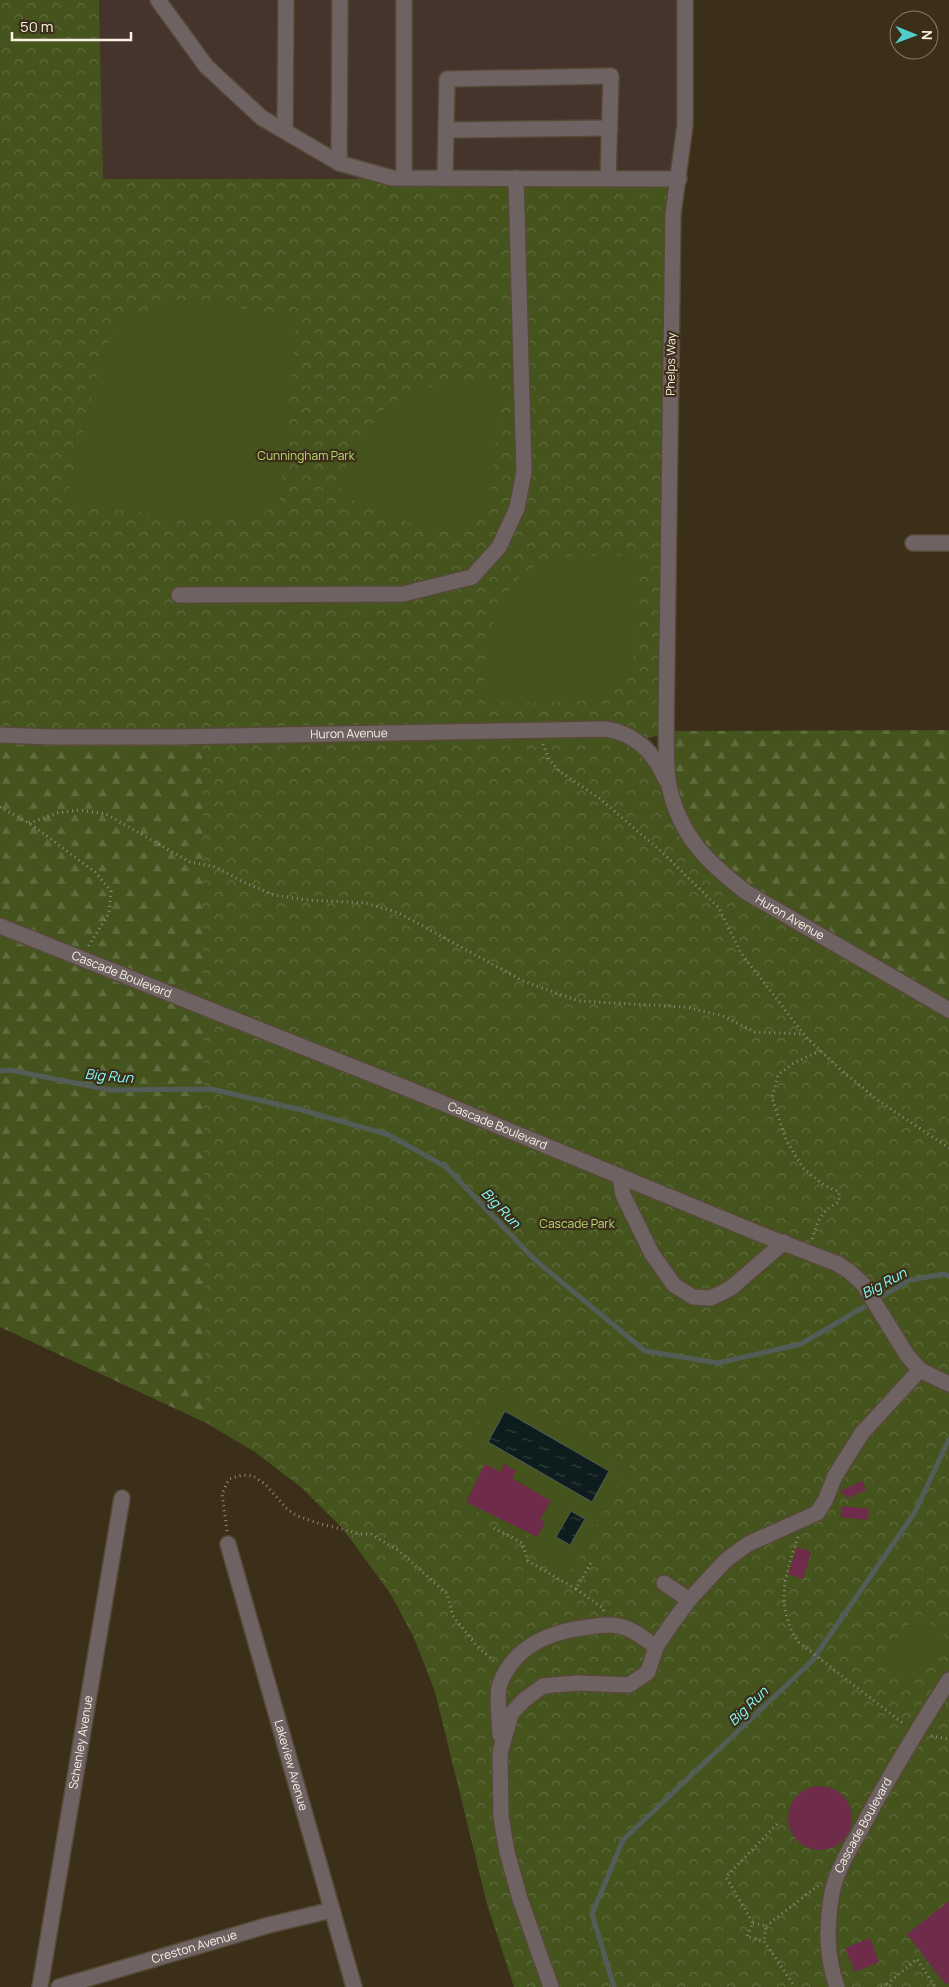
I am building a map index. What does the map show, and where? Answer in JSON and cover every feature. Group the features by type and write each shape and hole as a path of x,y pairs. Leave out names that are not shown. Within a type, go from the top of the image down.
{"street":[{"path":"158,0 206,66 262,118 339,163 392,178 679,179"},
{"path":"285,131 286,0"},
{"path":"339,163 340,0"},
{"path":"404,0 404,178"},
{"name":"Phelps Way","path":"666,727 673,214 685,124 685,0"},
{"path":"445,178 447,79 611,76 608,178"},
{"path":"446,130 610,128"},
{"path":"179,595 403,594 472,577 499,547 518,508 524,472 516,178"},
{"path":"913,543 949,543"},
{"path":"629,735 639,738 650,738 658,736 666,727"},
{"name":"Huron Avenue","path":"666,727 670,788"},
{"name":"Huron Avenue","path":"0,734 52,737 164,737 606,729 629,735 642,744 654,757 670,788 683,827 700,851 722,873 746,892 949,1010"},
{"name":"Cascade Boulevard","path":"0,926 401,1086 838,1264 863,1284 907,1356 920,1370 943,1382"},
{"path":"620,1176 622,1195 652,1254 674,1285 693,1297 711,1298 730,1288 784,1242"},
{"path":"500,1752 511,1714 524,1700 543,1686 577,1683 629,1685 648,1672 656,1647 689,1600 726,1560 748,1544 816,1513 825,1502 835,1476 862,1433 920,1370"},
{"name":"Schenley Avenue","path":"40,1987 122,1498"},
{"name":"Lakeview Avenue","path":"228,1544 354,1987"},
{"path":"664,1583 689,1600"},
{"path":"551,1987 520,1899 507,1852 501,1817 499,1686 506,1672 526,1649 546,1636 572,1628 609,1624 621,1626 634,1632 656,1647"},
{"name":"Cascade Boulevard","path":"837,1987 830,1964 827,1930 832,1891 870,1811 949,1680"},
{"name":"Creston Avenue","path":"59,1987 269,1925 332,1910"}],"path":[{"path":"541,729 542,743 549,759 559,771 599,798 662,852 719,908 741,953 803,1034 820,1051 880,1101 949,1148"},
{"path":"0,807 29,822 95,872 111,891 109,913 81,959"},
{"path":"29,822 58,813 79,810 106,814 190,862 216,867 243,882 275,895 306,900 366,903 400,913 523,981 579,1001 686,1007 724,1016 755,1032 803,1034"},
{"path":"808,1251 818,1219 828,1207 839,1202 839,1192 824,1185 803,1168 786,1140 772,1098 778,1075 792,1064 820,1051"},
{"path":"228,1544 222,1494 229,1479 242,1475 253,1476 264,1484 287,1509 297,1516 361,1534 371,1534 399,1551 447,1594 453,1616 477,1646 506,1672"},
{"path":"803,1520 786,1576 785,1613 790,1629 798,1641 915,1734"},
{"path":"494,1528 522,1544 528,1562 576,1589 603,1608 609,1624"},
{"path":"576,1589 592,1561"},
{"path":"766,1926 753,1923 726,1878 777,1824"},
{"path":"764,1941 766,1926 842,1868"},
{"path":"753,1923 747,1937 764,1941 796,1987"},
{"path":"881,1987 917,1959 935,1987"},
{"path":"887,1984 892,1987"}],"shaded area":[{"path":"99,0 685,0 679,179 102,179"}],"green space":[{"name":"Cascade Park","path":"0,0 99,0 103,179 679,179 663,731 652,737 639,738 683,827 722,873 949,1010 949,1987 514,1987 487,1904 435,1692 414,1638 390,1593 343,1529 302,1488 255,1452 206,1423 202,737 0,735"},
{"path":"188,302 297,315 280,501 254,521 64,506 104,350 122,321 154,308"},
{"path":"459,379 501,385 490,499 485,510 461,527 450,531 423,528 340,495 343,470 363,435 384,409 416,391"},
{"path":"608,555 639,557 633,670 600,701 484,703 485,661 497,606 522,574 549,558"},
{"path":"949,730 949,1010 746,892 700,851 670,788 669,731"},
{"path":"0,735 202,737 206,1009 206,1423 0,1327"},
{"path":"499,1387 630,1466 569,1574 535,1557 541,1541 463,1505 489,1458 465,1446"},
{"path":"919,1613 949,1640 949,1643 911,1686 880,1658"}],"water":[{"path":"505,1411 609,1471 592,1502 488,1442"},
{"path":"571,1511 585,1519 570,1545 556,1537"}],"building":[{"path":"485,1464 500,1472 504,1464 516,1471 512,1478 551,1501 540,1519 545,1523 537,1537 466,1502"},
{"path":"862,1481 866,1490 847,1498 840,1491"},
{"path":"842,1506 869,1509 868,1520 840,1517"},
{"path":"797,1547 811,1552 803,1579 788,1574"},
{"path":"814,1786 826,1786 843,1795 850,1806 852,1818 850,1830 843,1841 826,1850 814,1850 802,1845 793,1836 788,1824 788,1812 793,1800 802,1791"},
{"path":"949,1901 949,1983 946,1985 907,1934"},
{"path":"870,1938 879,1962 855,1972 845,1948"}],"waterway":[{"name":"Big Run","path":"0,1071 10,1070 110,1090 211,1089 302,1110 389,1135 446,1167 534,1259 645,1351 718,1363 801,1344 910,1280 944,1274 949,1276"},
{"name":"Big Run","path":"614,1987 592,1914 623,1840 812,1661 915,1512 949,1439"}],"park label":[{"name":"Cunningham Park","path":"306,456"}]}
